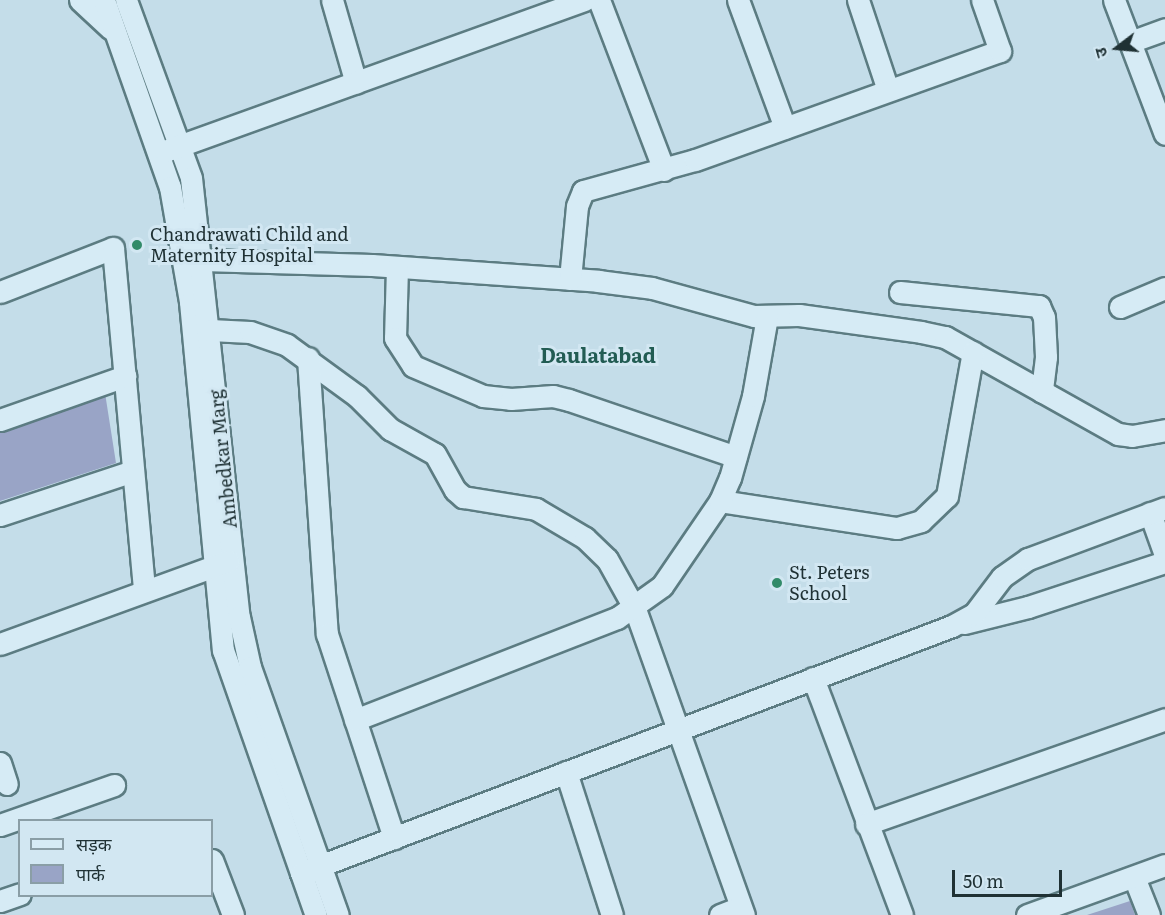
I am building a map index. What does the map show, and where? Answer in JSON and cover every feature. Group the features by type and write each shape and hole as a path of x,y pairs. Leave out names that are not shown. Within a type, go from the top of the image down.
{"street":[{"path":"80,0 116,34"},
{"name":"Ambedkar Marg","path":"104,0 170,186 190,302 224,562"},
{"name":"Ambedkar Marg","path":"126,0 191,178 210,330 224,562 223,650 310,869 338,915"},
{"path":"332,0 356,83"},
{"path":"157,154 585,0"},
{"path":"599,0 664,170"},
{"path":"738,0 785,128"},
{"path":"858,0 888,90"},
{"path":"570,279 577,206 583,191 664,170 1000,51 982,0"},
{"path":"1114,0 1165,134"},
{"path":"1130,42 1165,29"},
{"path":"0,292 113,248 144,591"},
{"path":"202,260 397,267 570,279 652,288 767,317 799,315 921,332 945,337 1118,434 1132,436 1165,430"},
{"path":"397,267 395,338 413,366 483,396 511,399 553,396 578,402 736,458"},
{"path":"1120,307 1165,288"},
{"path":"900,292 1039,306 1045,338 1042,392"},
{"path":"355,720 635,609 663,586 720,501 736,458 753,396 767,317"},
{"path":"210,330 250,332 279,342 308,358 390,429 435,454 455,490 463,497 536,509 585,538 620,578 635,609 742,911 720,915"},
{"path":"720,501 897,528 921,521 937,509 951,482 973,352"},
{"path":"308,358 327,634 394,838"},
{"path":"0,420 125,376"},
{"path":"0,515 134,471"},
{"path":"952,626 974,614 1002,577 1028,559 1157,511 1165,555"},
{"path":"0,644 224,562"},
{"path":"310,869 952,626 1028,607 1165,562"},
{"path":"813,678 902,915"},
{"path":"866,824 1165,719"},
{"path":"0,763 7,784"},
{"path":"566,772 612,915"},
{"path":"0,825 114,785"},
{"path":"213,863 233,915"},
{"path":"1027,915 1165,865"},
{"name":"Ambedkar Marg","path":"310,869 316,915"},
{"path":"1134,877 1149,915"},
{"path":"0,901 18,895"}],"green space":[{"path":"105,393 116,463 0,501 0,431"},
{"path":"1130,901 1135,915 1087,915"}],"place":[{"name":"Chandrawati Child and Maternity Hospital","path":"137,245"},
{"name":"St. Peters School","path":"777,583"}],"district":[{"name":"Daulatabad","path":"598,354"}]}
